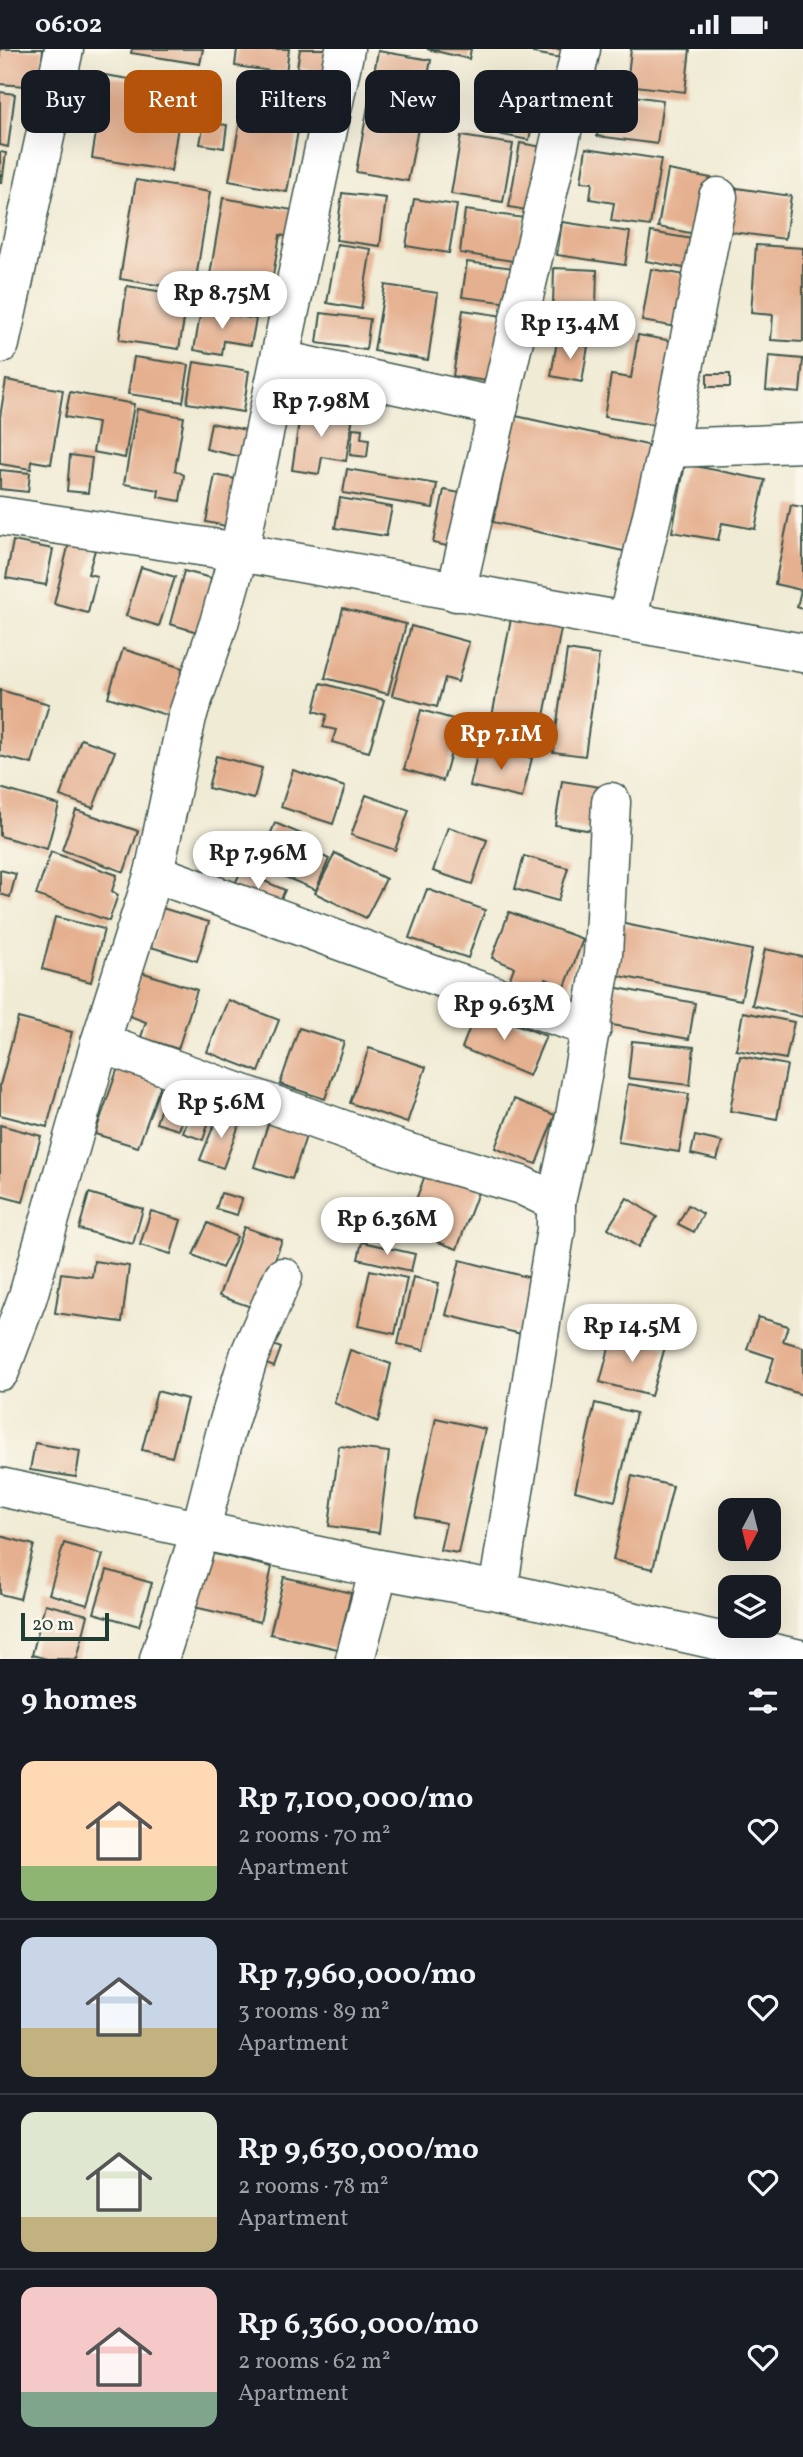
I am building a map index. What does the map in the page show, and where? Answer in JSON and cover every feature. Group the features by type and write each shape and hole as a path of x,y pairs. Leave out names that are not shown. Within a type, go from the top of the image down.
{"street":[{"path":"0,344 14,220 64,49"},
{"path":"0,1371 27,1296 100,1044 154,873 187,717 219,623 239,552 345,49"},
{"path":"456,592 581,49"},
{"path":"627,621 668,448 718,197"},
{"path":"281,360 499,407"},
{"path":"668,448 803,443"},
{"path":"0,516 239,552 803,653"},
{"path":"498,1591 556,1229 556,1202 592,1028 603,955 611,802"},
{"path":"154,873 439,977 592,1028"},
{"path":"100,1044 406,1152 521,1185 556,1202"},
{"path":"159,1659 200,1532 225,1434 249,1356 283,1277"},
{"path":"0,1487 200,1532 498,1591 706,1648 800,1659"},
{"path":"355,1659 379,1569"}],"building":[{"path":"0,49 43,49 41,70 21,70 21,86 0,84"},
{"path":"132,49 203,49 200,64 131,53"},
{"path":"237,49 289,49 286,70 235,66"},
{"path":"300,49 329,49 333,70 297,68"},
{"path":"427,49 471,49 469,59"},
{"path":"534,49 574,49 573,60 533,53"},
{"path":"631,49 690,49 685,92 638,86 638,70 629,70"},
{"path":"378,51 431,60 429,70 375,70"},
{"path":"110,76 124,78 124,133 177,133 171,171 92,158 96,133 110,133"},
{"path":"0,92 15,94 8,147 0,145"},
{"path":"638,97 663,100 657,144 597,136 597,133 638,133"},
{"path":"365,122 365,133 417,133 408,181 356,172"},
{"path":"222,124 227,125 224,148 200,144 202,133 222,133"},
{"path":"238,133 298,133 287,192 229,181"},
{"path":"492,133 530,133 529,140"},
{"path":"461,136 513,144 503,202 451,194"},
{"path":"520,143 554,149 543,213 509,207"},
{"path":"586,148 661,159 650,226 611,221 614,203 590,199 592,183 581,182"},
{"path":"0,152 6,153 2,183 0,183"},
{"path":"668,170 722,180 712,237 658,227"},
{"path":"136,180 210,192 194,291 120,279"},
{"path":"737,188 791,196 785,239 731,232"},
{"path":"342,193 386,198 380,246 336,240"},
{"path":"223,198 298,211 294,238 280,235 267,309 206,299"},
{"path":"414,199 457,205 449,253 406,246"},
{"path":"465,210 525,218 519,262 460,253"},
{"path":"562,222 630,232 625,265 557,255"},
{"path":"651,232 710,242 705,272 646,261"},
{"path":"337,244 371,249 361,309 327,303"},
{"path":"756,245 803,248 803,342 771,340 773,315 751,313"},
{"path":"467,262 521,269 517,304 462,297"},
{"path":"554,268 597,270 596,307 553,305"},
{"path":"651,269 691,276 682,328 642,321"},
{"path":"385,285 438,293 428,360 374,351"},
{"path":"127,286 188,296 179,349 119,340"},
{"path":"201,310 256,319 251,345 224,341 222,355 194,350"},
{"path":"463,310 517,318 507,384 453,376"},
{"path":"321,313 370,319 366,350 317,343"},
{"path":"638,335 679,342 666,427 604,417 611,375 631,378"},
{"path":"557,341 588,346 582,382 551,376"},
{"path":"769,356 803,359 800,393 766,390"},
{"path":"134,357 189,365 183,402 128,394"},
{"path":"194,362 249,371 243,412 187,403"},
{"path":"707,374 730,374 730,387 707,387"},
{"path":"6,380 63,390 51,464 32,461 31,469 0,464 0,417"},
{"path":"70,392 134,404 125,458 93,452 98,423 65,417"},
{"path":"301,407 353,415 346,461 322,457 319,474 292,470"},
{"path":"137,409 184,417 175,470 184,475 180,501 158,497 159,490 124,484"},
{"path":"516,416 656,447 632,553 493,522"},
{"path":"211,423 251,431 246,458 206,449"},
{"path":"353,428 362,429 361,438 369,439 367,457 350,455"},
{"path":"70,455 92,458 88,493 67,491"},
{"path":"685,464 765,480 755,529 722,523 718,540 672,532"},
{"path":"347,469 437,484 433,508 343,493"},
{"path":"0,470 30,473 28,492 0,489"},
{"path":"215,475 256,483 246,530 206,522"},
{"path":"444,490 476,496 466,550 433,543"},
{"path":"340,498 392,507 386,536 335,528"},
{"path":"791,505 803,507 803,609 797,607 801,590 775,584"},
{"path":"13,541 53,549 46,585 6,578"},
{"path":"69,543 95,550 88,574 97,576 88,613 54,604"},
{"path":"141,567 175,577 159,626 126,616"},
{"path":"184,571 219,580 204,634 170,624"},
{"path":"343,608 406,624 388,694 325,678"},
{"path":"511,619 561,629 539,742 489,732"},
{"path":"411,626 469,642 458,682 445,678 437,707 392,695"},
{"path":"123,649 188,670 173,717 108,697"},
{"path":"567,650 599,655 585,756 553,752"},
{"path":"321,683 384,700 369,752 332,742 336,730 323,727 327,715 314,711"},
{"path":"0,690 49,704 32,764 0,756"},
{"path":"421,710 460,721 443,781 404,769"},
{"path":"81,739 115,751 93,808 60,796"},
{"path":"479,746 532,758 522,798 470,786"},
{"path":"216,756 262,768 254,799 208,788"},
{"path":"293,770 345,787 333,824 281,807"},
{"path":"562,781 600,787 593,831 555,825"},
{"path":"0,788 59,805 47,849 0,836"},
{"path":"366,795 409,810 395,850 351,835"},
{"path":"76,810 138,831 124,872 62,850"},
{"path":"275,823 313,839 308,849 329,859 316,890 273,872 286,842 270,835"},
{"path":"448,827 487,840 472,884 433,871"},
{"path":"255,835 280,846 268,874 243,863"},
{"path":"51,852 117,875 112,891 118,895 109,921 36,895"},
{"path":"335,853 386,879 366,918 315,893"},
{"path":"524,856 568,868 558,901 515,889"},
{"path":"0,870 16,874 10,897 0,894"},
{"path":"241,871 285,890 275,912 231,892"},
{"path":"427,889 485,910 468,958 409,938"},
{"path":"162,908 209,922 197,961 151,947"},
{"path":"509,912 583,939 565,987 546,979 542,990 510,978 514,967 492,958"},
{"path":"55,917 104,929 91,982 42,969"},
{"path":"615,922 752,950 741,1000 605,973"},
{"path":"765,949 803,957 803,1017 752,1005"},
{"path":"141,972 197,990 178,1049 141,1037 146,1022 127,1015"},
{"path":"592,983 695,1003 689,1039 585,1020"},
{"path":"228,1000 279,1020 259,1072 207,1052"},
{"path":"477,1009 546,1036 529,1076 462,1048"},
{"path":"743,1012 794,1022 786,1059 736,1050"},
{"path":"18,1018 72,1032 47,1127 0,1115 0,1085"},
{"path":"299,1028 344,1042 325,1099 280,1084"},
{"path":"632,1041 694,1047 690,1085 628,1078"},
{"path":"369,1048 426,1067 407,1123 350,1103"},
{"path":"740,1056 787,1065 777,1119 730,1111"},
{"path":"119,1065 163,1079 138,1147 95,1134"},
{"path":"628,1084 689,1094 679,1152 618,1142"},
{"path":"167,1089 190,1097 179,1130 156,1123"},
{"path":"514,1099 555,1115 536,1164 495,1148"},
{"path":"195,1100 214,1106 203,1140 183,1133"},
{"path":"219,1112 241,1120 223,1168 200,1160"},
{"path":"270,1118 308,1130 292,1179 254,1167"},
{"path":"0,1125 41,1136 23,1202 0,1196"},
{"path":"695,1136 722,1142 717,1160 691,1154"},
{"path":"428,1167 480,1187 457,1249 405,1230"},
{"path":"89,1193 143,1209 133,1244 79,1229"},
{"path":"221,1193 242,1199 237,1215 216,1209"},
{"path":"627,1198 657,1217 638,1247 608,1228"},
{"path":"688,1205 703,1214 694,1232 678,1224"},
{"path":"151,1211 181,1220 171,1254 140,1245"},
{"path":"208,1223 237,1237 222,1268 193,1255"},
{"path":"244,1227 282,1240 257,1309 219,1296"},
{"path":"362,1242 415,1254 411,1271 358,1259"},
{"path":"460,1260 539,1280 525,1335 446,1315"},
{"path":"94,1261 129,1266 122,1322 55,1313 61,1273 92,1277"},
{"path":"370,1270 407,1278 395,1334 358,1326"},
{"path":"413,1277 439,1283 424,1350 398,1344"},
{"path":"758,1317 788,1326 783,1341 803,1347 803,1395 766,1383 774,1358 747,1349"},
{"path":"613,1333 665,1347 651,1396 600,1382"},
{"path":"259,1339 281,1348 274,1367 251,1358"},
{"path":"350,1350 391,1364 378,1422 334,1403"},
{"path":"157,1391 187,1399 172,1457 142,1450"},
{"path":"595,1403 636,1413 615,1501 575,1491"},
{"path":"436,1418 485,1429 458,1553 440,1550 446,1523 415,1517"},
{"path":"35,1443 80,1451 76,1477 30,1470"},
{"path":"339,1446 389,1452 379,1533 329,1526"},
{"path":"632,1476 673,1486 653,1569 613,1560"},
{"path":"0,1536 34,1545 20,1599 0,1594"},
{"path":"64,1543 103,1555 88,1605 49,1594"},
{"path":"206,1552 272,1567 260,1622 194,1607"},
{"path":"107,1570 152,1583 139,1626 94,1613"},
{"path":"284,1577 351,1593 338,1649 270,1634"},
{"path":"45,1604 88,1615 77,1659 47,1659 32,1655"}]}
